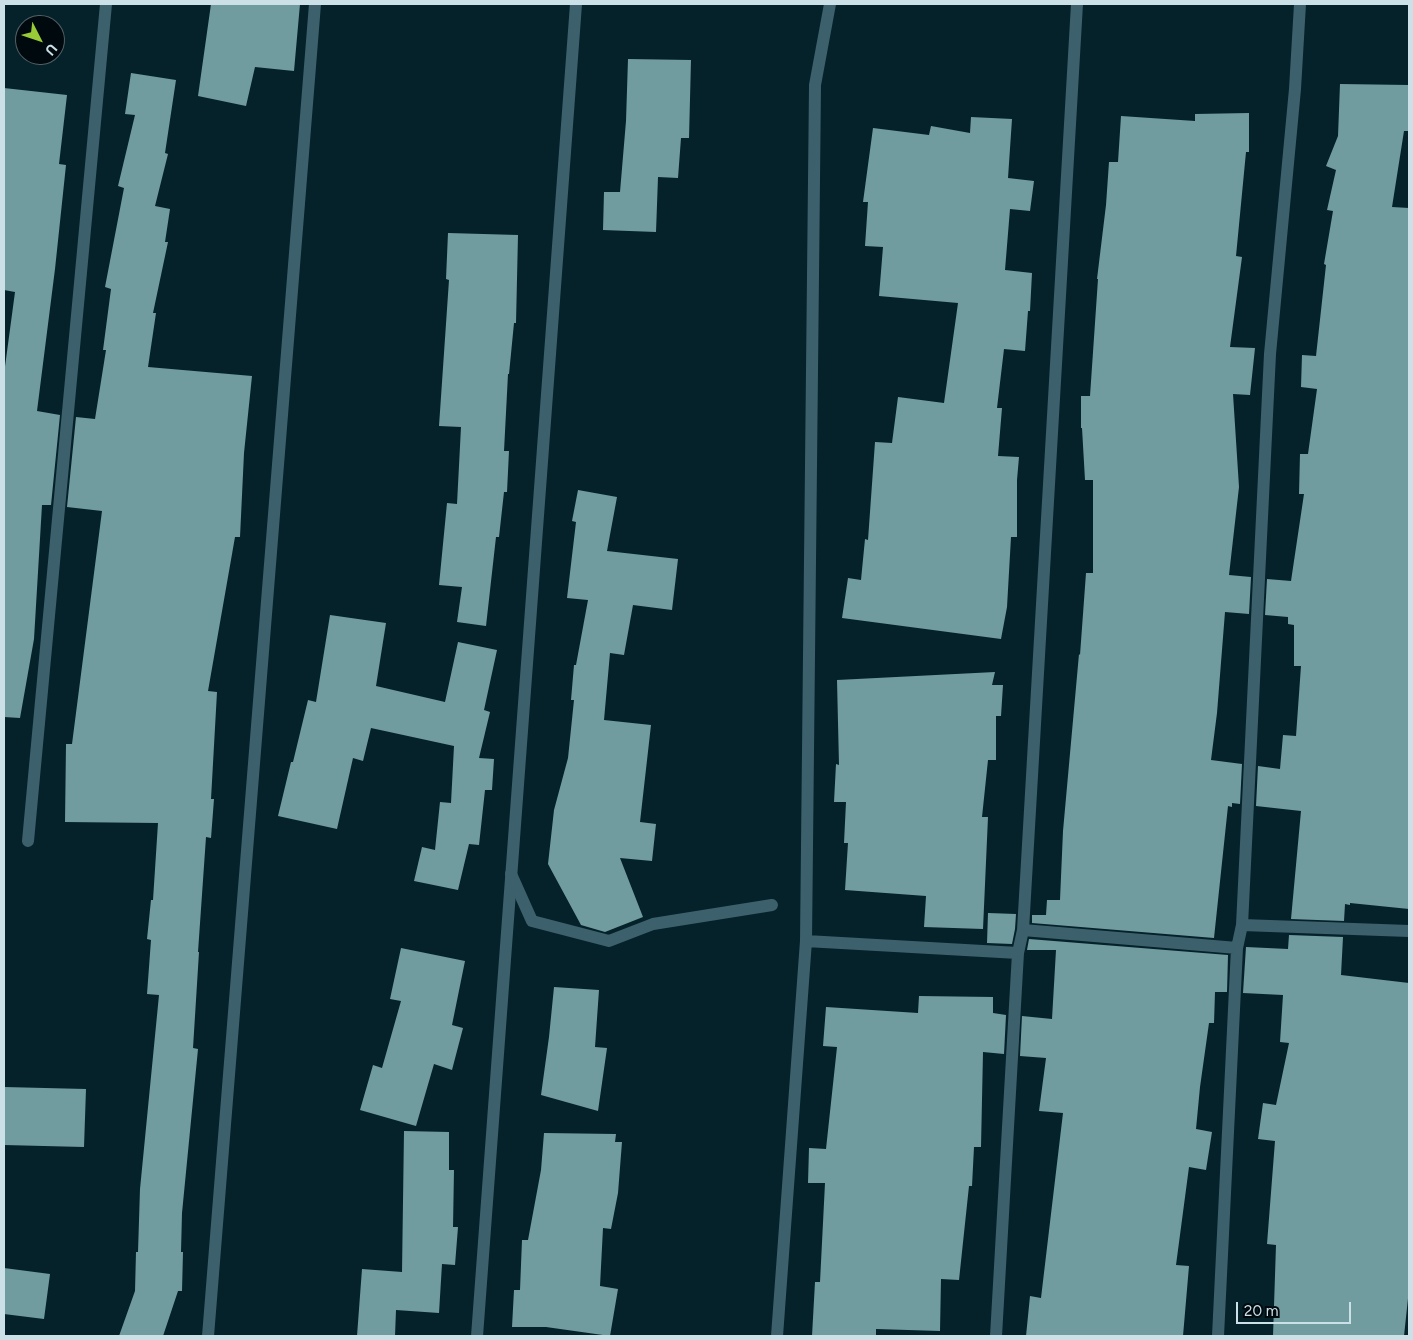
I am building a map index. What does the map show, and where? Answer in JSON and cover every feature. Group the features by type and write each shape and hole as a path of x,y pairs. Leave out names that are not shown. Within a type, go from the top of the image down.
{"street":[{"path":"28,841 106,4"},
{"path":"208,1336 315,4"},
{"path":"477,1336 576,4"},
{"path":"777,1336 806,941 815,85 830,4"},
{"path":"996,1336 1018,953 1023,930 1077,4"},
{"path":"1218,1336 1237,948 1242,925 1270,354 1295,89 1300,4"},
{"path":"511,874 532,921 609,941 653,924 772,905"},
{"path":"1242,925 1409,931"},
{"path":"1023,930 1209,944 1237,948"},
{"path":"806,941 1018,953"}],"building":[{"path":"211,4 300,4 294,71 255,67 246,106 198,96"},
{"path":"628,59 691,60 689,138 681,138 678,178 658,177 656,232 603,230 604,192 620,192 626,121"},
{"path":"131,73 176,80 165,153 168,154 155,206 170,209 165,242 168,242 153,313 156,313 148,367 252,376 244,453 240,537 235,537 208,691 217,692 211,799 214,799 211,838 206,837 198,952 193,1048 198,1049 182,1213 182,1291 178,1291 163,1336 119,1336 135,1291 140,1189 159,995 147,994 151,940 147,939 151,900 153,900 158,823 65,822 66,744 72,744 102,511 67,507 76,417 95,419 106,350 103,350 111,289 105,287 124,188 118,186 135,115 125,114"},
{"path":"1340,84 1409,85 1409,131 1404,131 1392,207 1409,208 1409,909 1350,903 1350,905 1345,904 1344,921 1291,919 1301,811 1256,806 1258,766 1280,769 1283,735 1296,736 1301,666 1294,666 1294,625 1288,624 1288,617 1265,615 1267,579 1291,581 1304,494 1299,494 1300,454 1308,454 1317,389 1301,387 1302,355 1316,356 1326,265 1324,264 1333,211 1327,210 1336,170 1326,166 1338,136"},
{"path":"4,88 67,95 59,164 66,165 37,411 60,415 51,505 42,505 34,639 20,718 4,717 4,374 15,292 4,290"},
{"path":"1249,113 1249,152 1246,152 1236,256 1242,257 1230,347 1255,348 1250,395 1233,394 1239,487 1229,575 1251,577 1249,614 1225,612 1217,713 1211,760 1242,764 1240,804 1232,803 1232,807 1228,806 1214,938 1032,923 1032,915 1046,915 1047,900 1060,900 1063,831 1086,573 1093,573 1093,480 1085,480 1081,428 1081,396 1090,396 1097,279 1109,162 1118,162 1121,116 1195,121 1195,114"},
{"path":"971,117 1012,119 1008,178 1034,181 1030,211 1010,209 1005,270 1032,273 1025,351 1004,349 997,408 1002,408 998,456 1019,457 1017,537 1011,537 1007,607 1001,639 842,618 848,578 861,580 865,539 868,540 875,442 892,443 898,397 944,403 958,303 879,296 883,247 865,246 868,202 863,202 873,128 929,135 931,126 970,133"},
{"path":"448,233 518,235 516,323 514,323 508,374 504,451 509,451 507,492 504,492 499,537 496,537 486,626 457,622 462,587 439,585 447,503 457,504 461,427 439,426 449,280 446,279"},
{"path":"578,490 617,497 607,551 678,559 672,610 633,605 624,655 610,653 604,720 651,725 640,822 656,824 652,861 620,858 643,917 605,932 581,925 548,864 554,810 568,758 574,700 571,700 574,665 576,665 588,600 567,598 576,522 572,521"},
{"path":"330,615 386,623 376,686 445,702 458,642 497,650 484,710 490,712 479,758 494,759 492,790 485,790 479,845 469,844 458,890 414,881 422,847 435,850 440,802 451,803 454,746 371,728 363,761 353,758 337,829 278,816 308,700 316,702"},
{"path":"995,672 992,685 1003,685 1001,716 996,716 996,760 988,760 982,817 988,817 983,929 924,927 926,896 845,890 848,843 844,843 846,802 834,802 836,764 839,765 837,680"},
{"path":"988,913 1016,914 1012,944 987,943"},
{"path":"1289,935 1343,937 1341,975 1409,983 1409,1289 1404,1336 1273,1336 1276,1245 1267,1244 1275,1141 1258,1139 1263,1103 1276,1105 1289,1043 1280,1042 1283,995 1243,993 1246,947 1288,949"},
{"path":"1029,939 1228,955 1227,992 1215,992 1214,1023 1209,1023 1200,1087 1196,1129 1212,1132 1206,1170 1189,1167 1176,1265 1189,1266 1183,1336 1026,1336 1030,1296 1041,1298 1063,1113 1039,1111 1046,1058 1020,1056 1022,1016 1052,1019 1056,950 1027,950"},
{"path":"401,948 465,961 452,1025 463,1028 452,1070 434,1064 416,1126 360,1110 373,1065 382,1068 401,1001 390,999"},
{"path":"554,987 599,990 595,1047 607,1048 598,1111 541,1095"},
{"path":"919,996 993,997 993,1013 1006,1015 1004,1054 983,1052 981,1147 974,1147 972,1186 969,1186 959,1280 941,1279 940,1331 876,1329 876,1336 812,1336 815,1282 820,1282 825,1183 808,1183 809,1148 826,1149 837,1047 823,1046 826,1007 918,1013"},
{"path":"4,1087 86,1089 84,1147 4,1145"},
{"path":"404,1131 449,1132 449,1170 454,1170 453,1227 458,1227 455,1265 442,1264 439,1313 396,1310 395,1336 357,1336 362,1269 402,1272"},
{"path":"544,1133 616,1134 615,1142 622,1142 618,1193 611,1229 603,1228 600,1286 618,1289 610,1336 546,1327 512,1327 514,1290 520,1290 522,1240 528,1240 541,1170"},
{"path":"4,1268 50,1274 44,1319 4,1314"}]}
